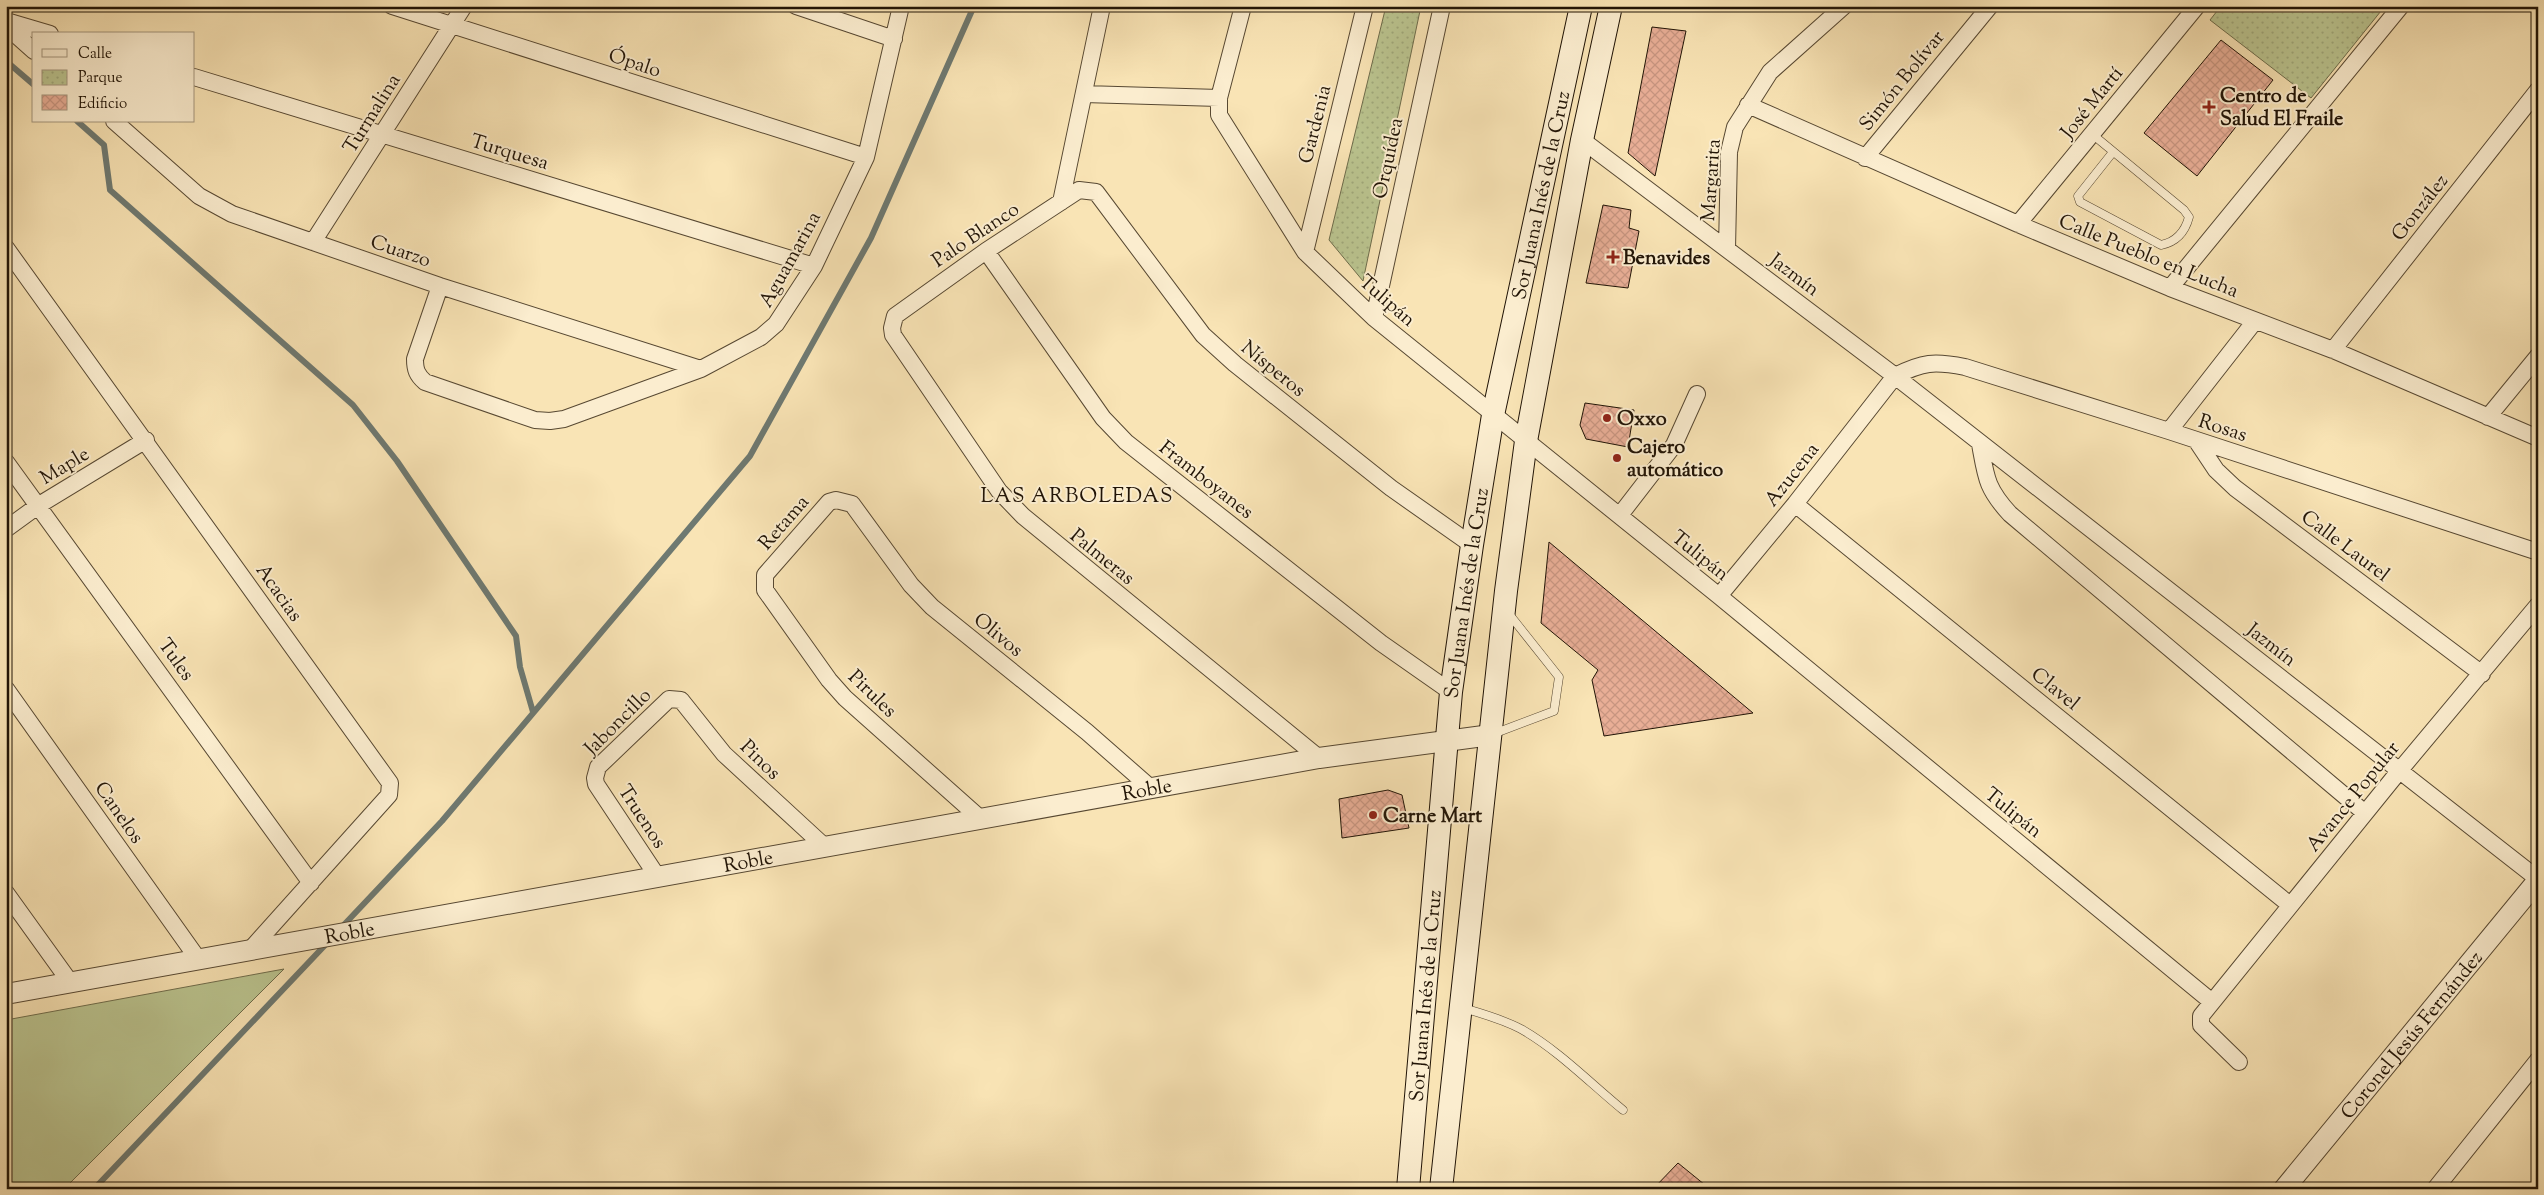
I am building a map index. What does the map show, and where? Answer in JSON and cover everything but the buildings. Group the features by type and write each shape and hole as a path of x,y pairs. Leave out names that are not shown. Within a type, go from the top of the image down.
{"main road":[{"name":"Sor Juana Inés de la Cruz","path":"1408,1189 1451,692 1472,545 1493,415 1580,6"},
{"name":"Sor Juana Inés de la Cruz","path":"1441,1189 1492,735 1504,608 1526,441 1582,140 1610,6"},
{"path":"1528,250 1560,256"}],"street":[{"name":"Ópalo","path":"392,6 866,156"},
{"name":"Turmalina","path":"313,242 464,6"},
{"path":"796,6 894,39"},
{"name":"Aguamarina","path":"440,286 415,359 415,370 419,376 425,382 536,420 564,419 701,369 761,337 776,324 814,266 866,156 901,6"},
{"path":"1061,202 1102,6"},
{"path":"1084,94 1219,98 1243,6"},
{"name":"Gardenia","path":"1305,252 1365,6"},
{"name":"Orquídea","path":"1374,318 1442,6"},
{"name":"Margarita","path":"1727,249 1729,152 1735,127 1770,72 1844,6"},
{"name":"Simón Bolívar","path":"1865,158 1990,6"},
{"name":"José Martí","path":"2018,224 2197,6"},
{"path":"2170,288 2401,6"},
{"path":"6,21 43,32"},
{"path":"6,26 32,49"},
{"name":"Turquesa","path":"195,77 814,266"},
{"name":"González","path":"2333,350 2538,90"},
{"name":"Tulipán","path":"1219,98 1218,106 1223,123 1305,252 1374,318 1620,515 2212,1002"},
{"name":"Calle Pueblo en Lucha","path":"1748,105 2018,224 2170,288 2333,350 2538,438"},
{"name":"Cuarzo","path":"115,122 198,196 232,214 440,286 701,369"},
{"name":"Jazmín","path":"1582,140 1895,376 2538,879"},
{"name":"Palo Blanco","path":"893,322 895,316 986,251 1080,190 1086,189"},
{"name":"Nísperos","path":"1086,189 1096,192 1203,335 1235,364 1383,482 1472,545"},
{"name":"Acacias","path":"6,248 146,440 390,783 389,795 250,950"},
{"name":"Framboyanes","path":"986,251 1102,418 1126,442 1381,643 1451,692"},
{"path":"2170,431 2255,321"},
{"name":"Palmeras","path":"893,322 893,335 999,491 1023,516 1319,758"},
{"path":"2488,417 2538,356"},
{"name":"Rosas","path":"1895,376 1918,365 1942,362 1965,367 2170,431 2538,552"},
{"name":"Azucena","path":"1719,596 1795,504 1895,376"},
{"path":"1620,515 1674,445 1697,394"},
{"name":"Maple","path":"6,528 39,505 146,440"},
{"name":"Calle Laurel","path":"2196,440 2216,470 2235,488 2482,674"},
{"path":"1980,444 1987,483 1994,497 2010,514 2365,813"},
{"name":"Tules","path":"6,462 311,883"},
{"name":"Retama","path":"765,575 829,502 836,500"},
{"name":"Olivos","path":"836,500 852,504 911,585 932,607 1087,732 1152,789"},
{"name":"Clavel","path":"1795,504 2290,905"},
{"name":"Pirules","path":"765,575 765,590 840,692 982,820"},
{"name":"Avance Popular","path":"2239,1062 2201,1024 2201,1016 2400,770 2538,605"},
{"name":"Canelos","path":"6,689 198,959"},
{"name":"Jaboncillo","path":"595,778 598,767 669,699 674,698"},
{"name":"Pinos","path":"674,698 681,700 724,754 746,776 824,846"},
{"name":"Roble","path":"6,994 1319,758 1492,735"},
{"name":"Truenos","path":"595,778 596,784 657,876"},
{"name":"Coronel Jesús Fernández","path":"2284,1189 2538,879"},
{"path":"6,893 70,982"},
{"path":"2434,1189 2538,1060"}],"lane":[{"path":"2092,134 2184,210 2189,217 2187,227 2173,243 2162,245 2080,202 2078,196 2113,152"},
{"path":"1492,735 1554,711 1559,677 1504,608"},
{"path":"1461,1008 1499,1019 1522,1030 1550,1049 1623,1110"}],"green space":[{"path":"1386,6 1421,6 1363,281 1329,240"},
{"path":"2221,6 2385,6 2311,98 2210,20"},
{"path":"284,969 64,1189 6,1189 6,1020"}],"waterway":[{"path":"340,929 442,821 750,456 871,238 974,6"},
{"path":"6,61 32,83"},
{"path":"78,122 104,145 110,190 353,405 397,461 516,636 520,667 533,712"},
{"path":"94,1189 328,942"}],"place":[{"name":"Centro de Salud El Fraile","path":"2209,107"},
{"name":"Benavides","path":"1613,257"},
{"name":"Oxxo","path":"1607,418"},
{"name":"Cajero automático","path":"1617,458"},
{"name":"Carne Mart","path":"1373,815"}],"district":[{"name":"LAS ARBOLEDAS","path":"1077,495"}]}
